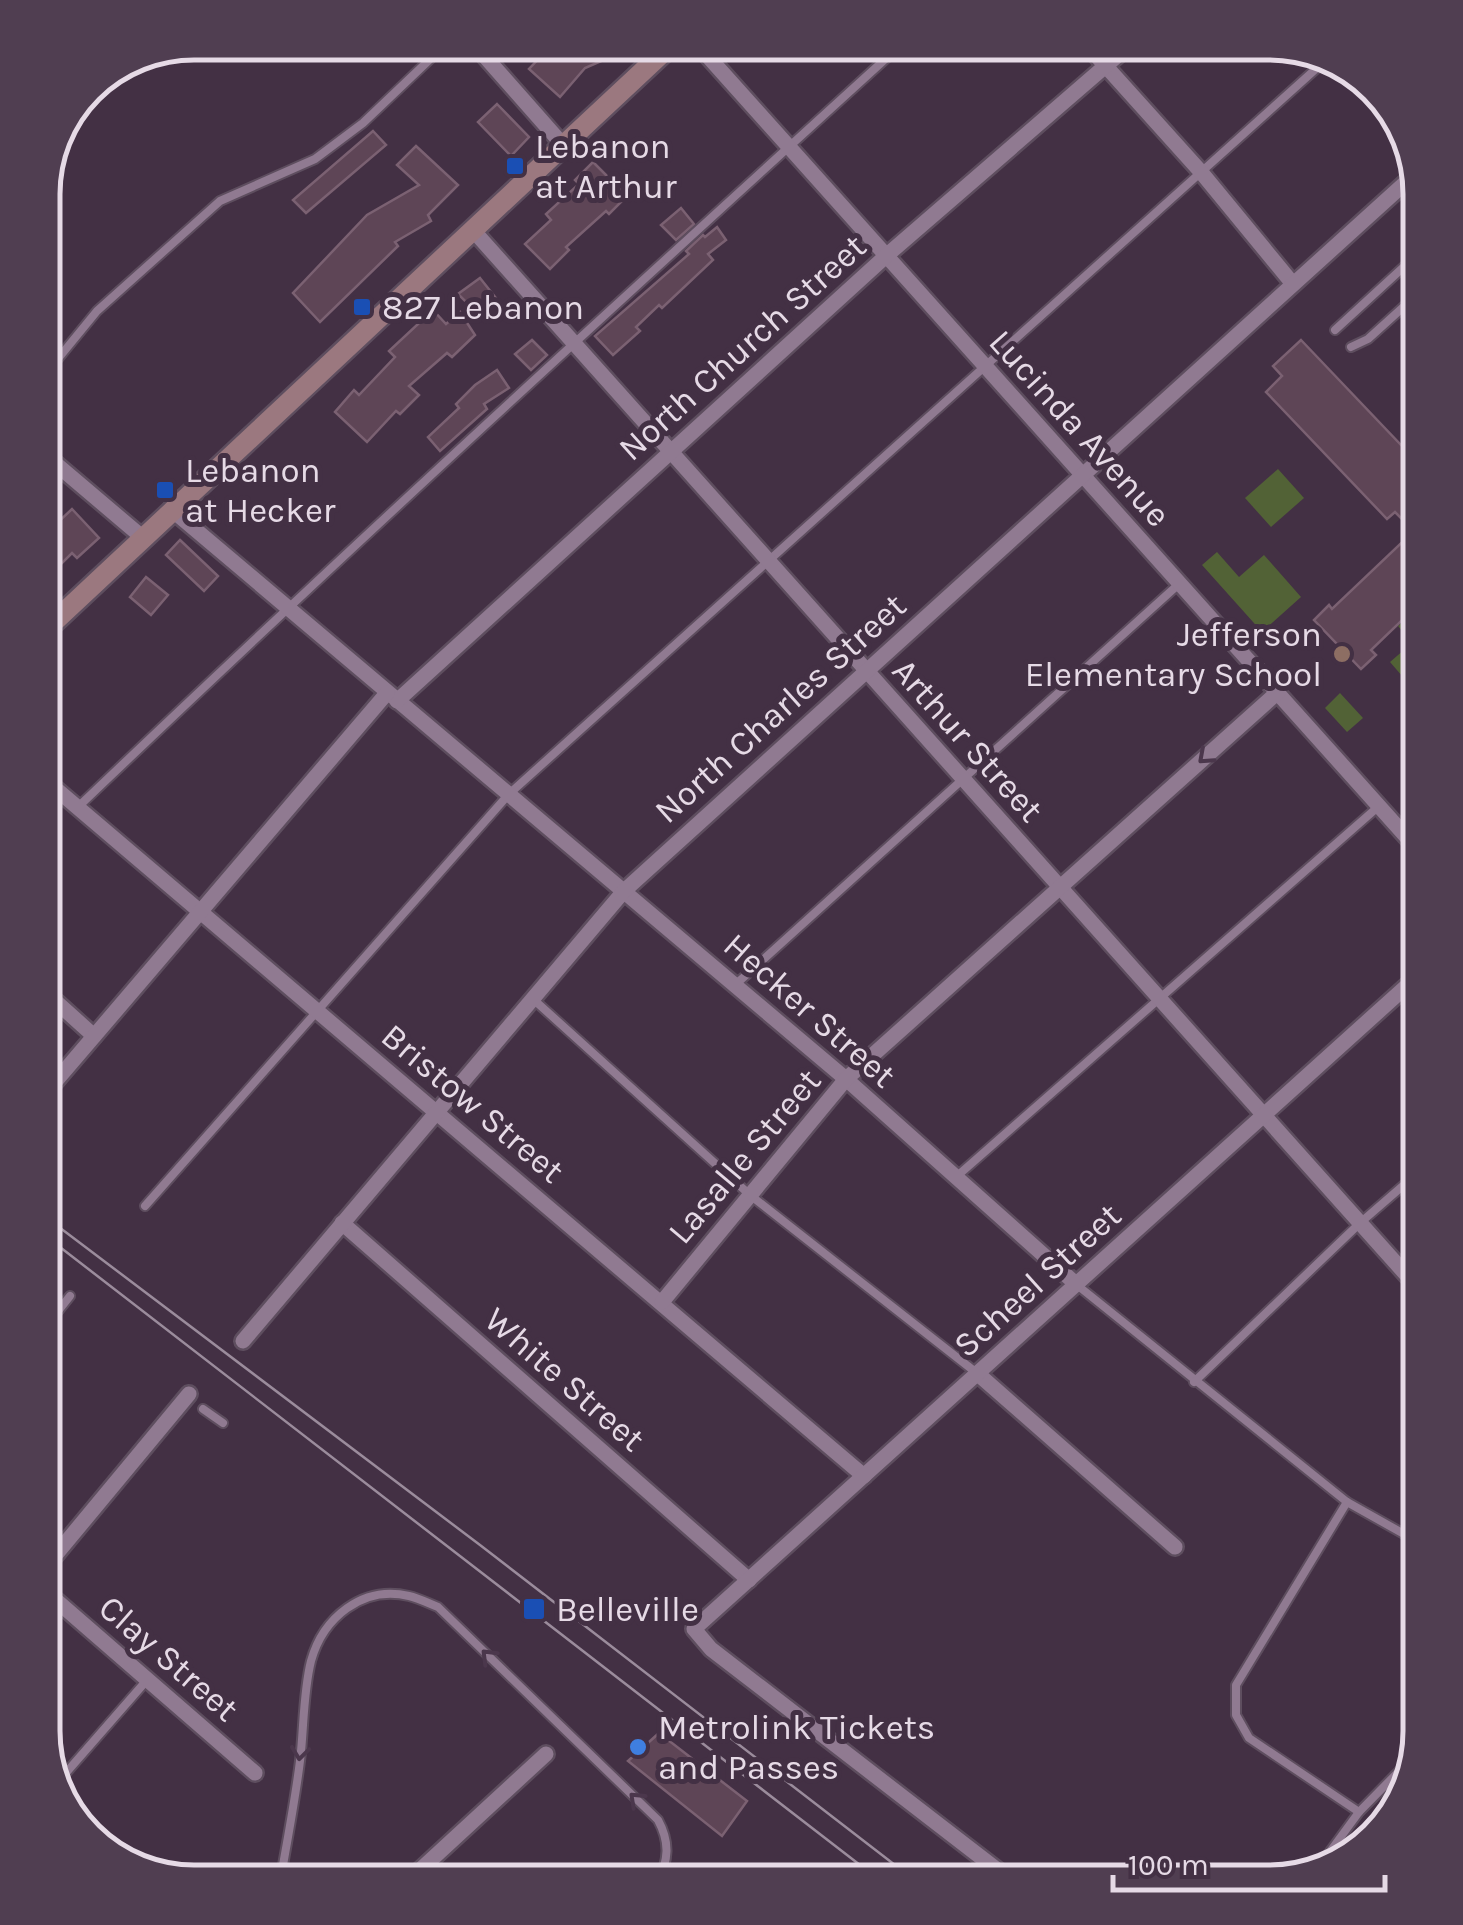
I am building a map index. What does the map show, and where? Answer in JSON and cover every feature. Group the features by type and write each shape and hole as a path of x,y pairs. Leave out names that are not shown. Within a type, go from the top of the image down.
{"main road":[{"path":"60,616 654,60"}],"street":[{"path":"488,60 562,145"},
{"name":"Lucinda Avenue","path":"711,60 1403,833"},
{"path":"1101,60 1293,284"},
{"name":"North Church Street","path":"60,1076 200,911 392,697 672,452 886,256 1114,60"},
{"name":"North Charles Street","path":"243,1341 624,891 1402,185"},
{"name":"Arthur Street","path":"472,229 1403,1271"},
{"path":"60,467 142,537"},
{"name":"Hecker Street","path":"170,510 846,1079 1076,1284"},
{"name":"Lasalle Street","path":"662,1302 846,1079 1278,692"},
{"name":"Bristow Street","path":"60,792 864,1476"},
{"name":"Scheel Street","path":"991,1865 711,1649 694,1629 1403,989"},
{"path":"60,1005 94,1036"},
{"name":"White Street","path":"342,1222 749,1580"},
{"path":"978,1374 1175,1547"},
{"path":"60,1548 189,1394"},
{"name":"Clay Street","path":"60,1605 256,1774"},
{"path":"425,1865 546,1754"}],"lane":[{"path":"60,357 98,311 220,201 315,159 363,123 428,60"},
{"path":"78,807 573,342 884,60"},
{"path":"145,1206 509,794 1316,69"},
{"path":"1335,330 1403,268"},
{"path":"1350,347 1368,339 1403,307"},
{"path":"735,985 1180,583"},
{"path":"956,1177 1379,806"},
{"path":"533,998 750,1196 978,1374"},
{"path":"1194,1382 1403,1186"},
{"name":"Hecker Street","path":"1076,1284 1347,1502 1403,1534"},
{"path":"60,1308 70,1296"},
{"path":"203,1408 224,1423"},
{"path":"1347,1502 1236,1685 1236,1715 1250,1738 1359,1812"},
{"path":"283,1865 300,1764 310,1665 318,1642 330,1622 351,1604 376,1595 407,1595 438,1607 658,1820 667,1836 662,1865"},
{"path":"67,1772 147,1680"},
{"path":"1332,1848 1359,1812 1394,1777"}],"green space":[{"path":"1278,469 1304,498 1271,527 1245,498"},
{"path":"1217,552 1239,577 1264,555 1301,597 1262,632 1202,565"},
{"path":"1403,651 1403,677 1390,662"},
{"path":"1340,693 1363,718 1347,732 1325,708"}],"building":[{"path":"538,60 603,60 585,68 560,97 529,69"},
{"path":"497,104 529,137 511,156 478,122"},
{"path":"373,131 386,145 306,213 293,200"},
{"path":"416,146 458,185 428,215 431,221 395,242 398,246 320,322 293,293 367,215 419,185 397,165"},
{"path":"593,162 627,196 566,247 569,250 550,269 525,244 551,220 546,214 579,184 575,180"},
{"path":"681,208 694,224 676,240 661,225"},
{"path":"717,227 726,240 708,254 713,260 662,308 659,305 636,327 640,331 613,355 595,336 689,254 686,251 703,235"},
{"path":"480,278 503,307 484,320 458,294"},
{"path":"433,310 446,324 460,312 475,335 452,357 447,353 409,386 419,395 400,414 396,411 367,442 335,412 354,390 359,395 395,357 389,351"},
{"path":"532,340 547,355 531,370 515,354"},
{"name":"Jefferson Elementary School","path":"1301,340 1403,447 1403,520 1395,512 1387,519 1266,392 1282,376 1273,366"},
{"path":"497,370 509,388 484,404 487,409 440,451 428,437 459,408 456,404 475,385"},
{"path":"72,509 99,538 77,558 72,553 60,565 60,520"},
{"path":"180,540 218,576 204,591 166,555"},
{"name":"Jefferson Elementary School","path":"1403,541 1403,619 1371,650 1376,655 1361,669 1314,620 1329,605 1332,609"},
{"path":"146,577 168,595 151,615 130,597"},
{"path":"659,1733 747,1801 722,1836 628,1761"}],"tram line":[{"path":"60,1228 895,1865"},
{"path":"60,1247 860,1865"}],"place":[{"name":"Lebanon at Arthur","path":"515,166"},
{"name":"827 Lebanon","path":"362,307"},
{"name":"Lebanon at Hecker","path":"165,490"},
{"name":"Jefferson Elementary School","path":"1342,654"},
{"name":"Belleville","path":"534,1609"},
{"name":"Metrolink Tickets and Passes","path":"638,1747"}]}
